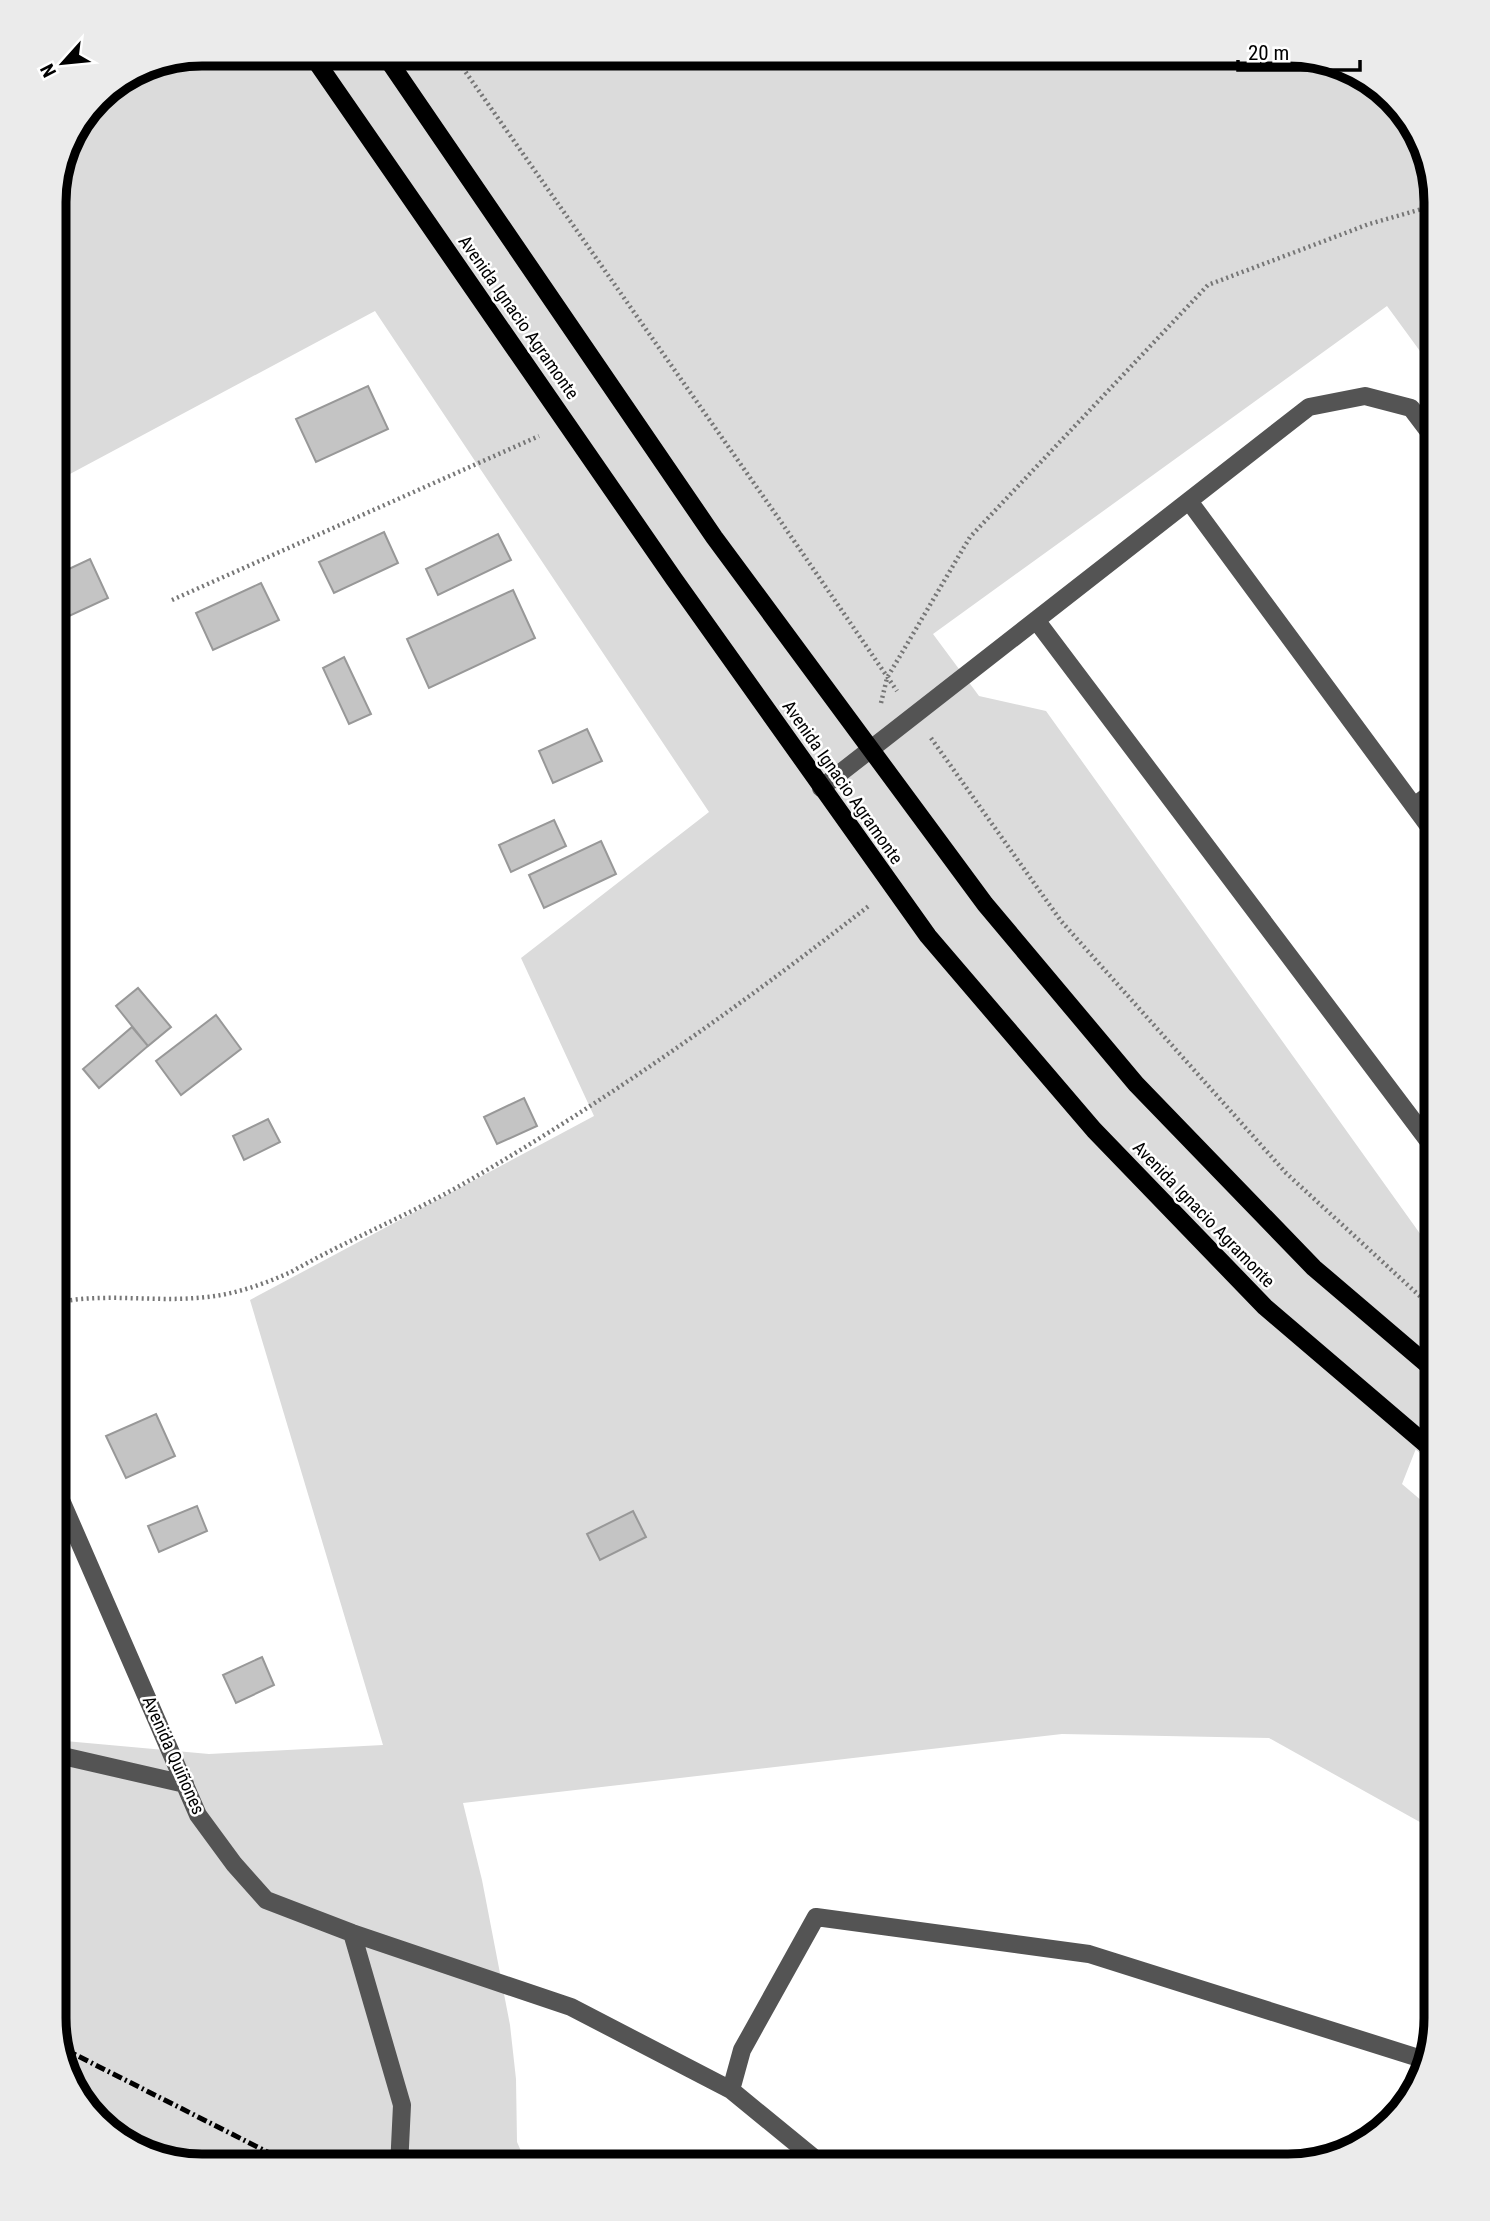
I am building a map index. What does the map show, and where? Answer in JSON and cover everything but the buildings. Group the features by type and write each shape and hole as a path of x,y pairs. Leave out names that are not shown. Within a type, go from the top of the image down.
{"main road":[{"name":"Avenida Ignacio Agramonte","path":"319,66 821,788 928,936 1094,1130 1265,1307 1424,1443"},
{"name":"Avenida Ignacio Agramonte","path":"392,66 715,537 985,904 1136,1084 1314,1268 1424,1362"}],"street":[{"path":"821,788 1309,407 1365,396 1411,408 1424,425"},
{"path":"1189,501 1424,820"},
{"path":"1036,620 1424,1135"},
{"path":"1414,806 1424,799"},
{"name":"Avenida Quiñones","path":"66,1512 198,1815 234,1864 266,1900 352,1933 571,2007 731,2090 809,2154"},
{"path":"66,1758 185,1784"},
{"path":"731,2090 742,2050 816,1917 1089,1954 1418,2058"},
{"path":"352,1933 402,2105 400,2154"}],"path":[{"path":"871,749 887,678 970,537 1208,285 1369,224 1424,208"},
{"path":"172,600 566,423"},
{"path":"66,1301 100,1297 207,1297 265,1284 291,1272 473,1178 563,1124 652,1066 771,982 893,887"}],"shaded area":[{"path":"202,66 1297,67 1340,77 1356,85 1384,106 1405,134 1413,150 1422,184 1424,357 1387,306 933,634 979,696 1046,711 1424,1239 1424,1428 1402,1484 1424,1503 1424,1824 1269,1738 1062,1734 463,1803 482,1880 510,2025 516,2079 517,2142 522,2154 193,2154 150,2144 134,2136 106,2115 85,2087 71,2054 66,2019 66,1741 209,1754 383,1745 250,1300 594,1116 521,958 709,812 375,311 67,476 67,193 71,167 80,142 100,113 127,89 150,77 176,69"}],"railway":[{"path":"71,2052 271,2154"}]}
